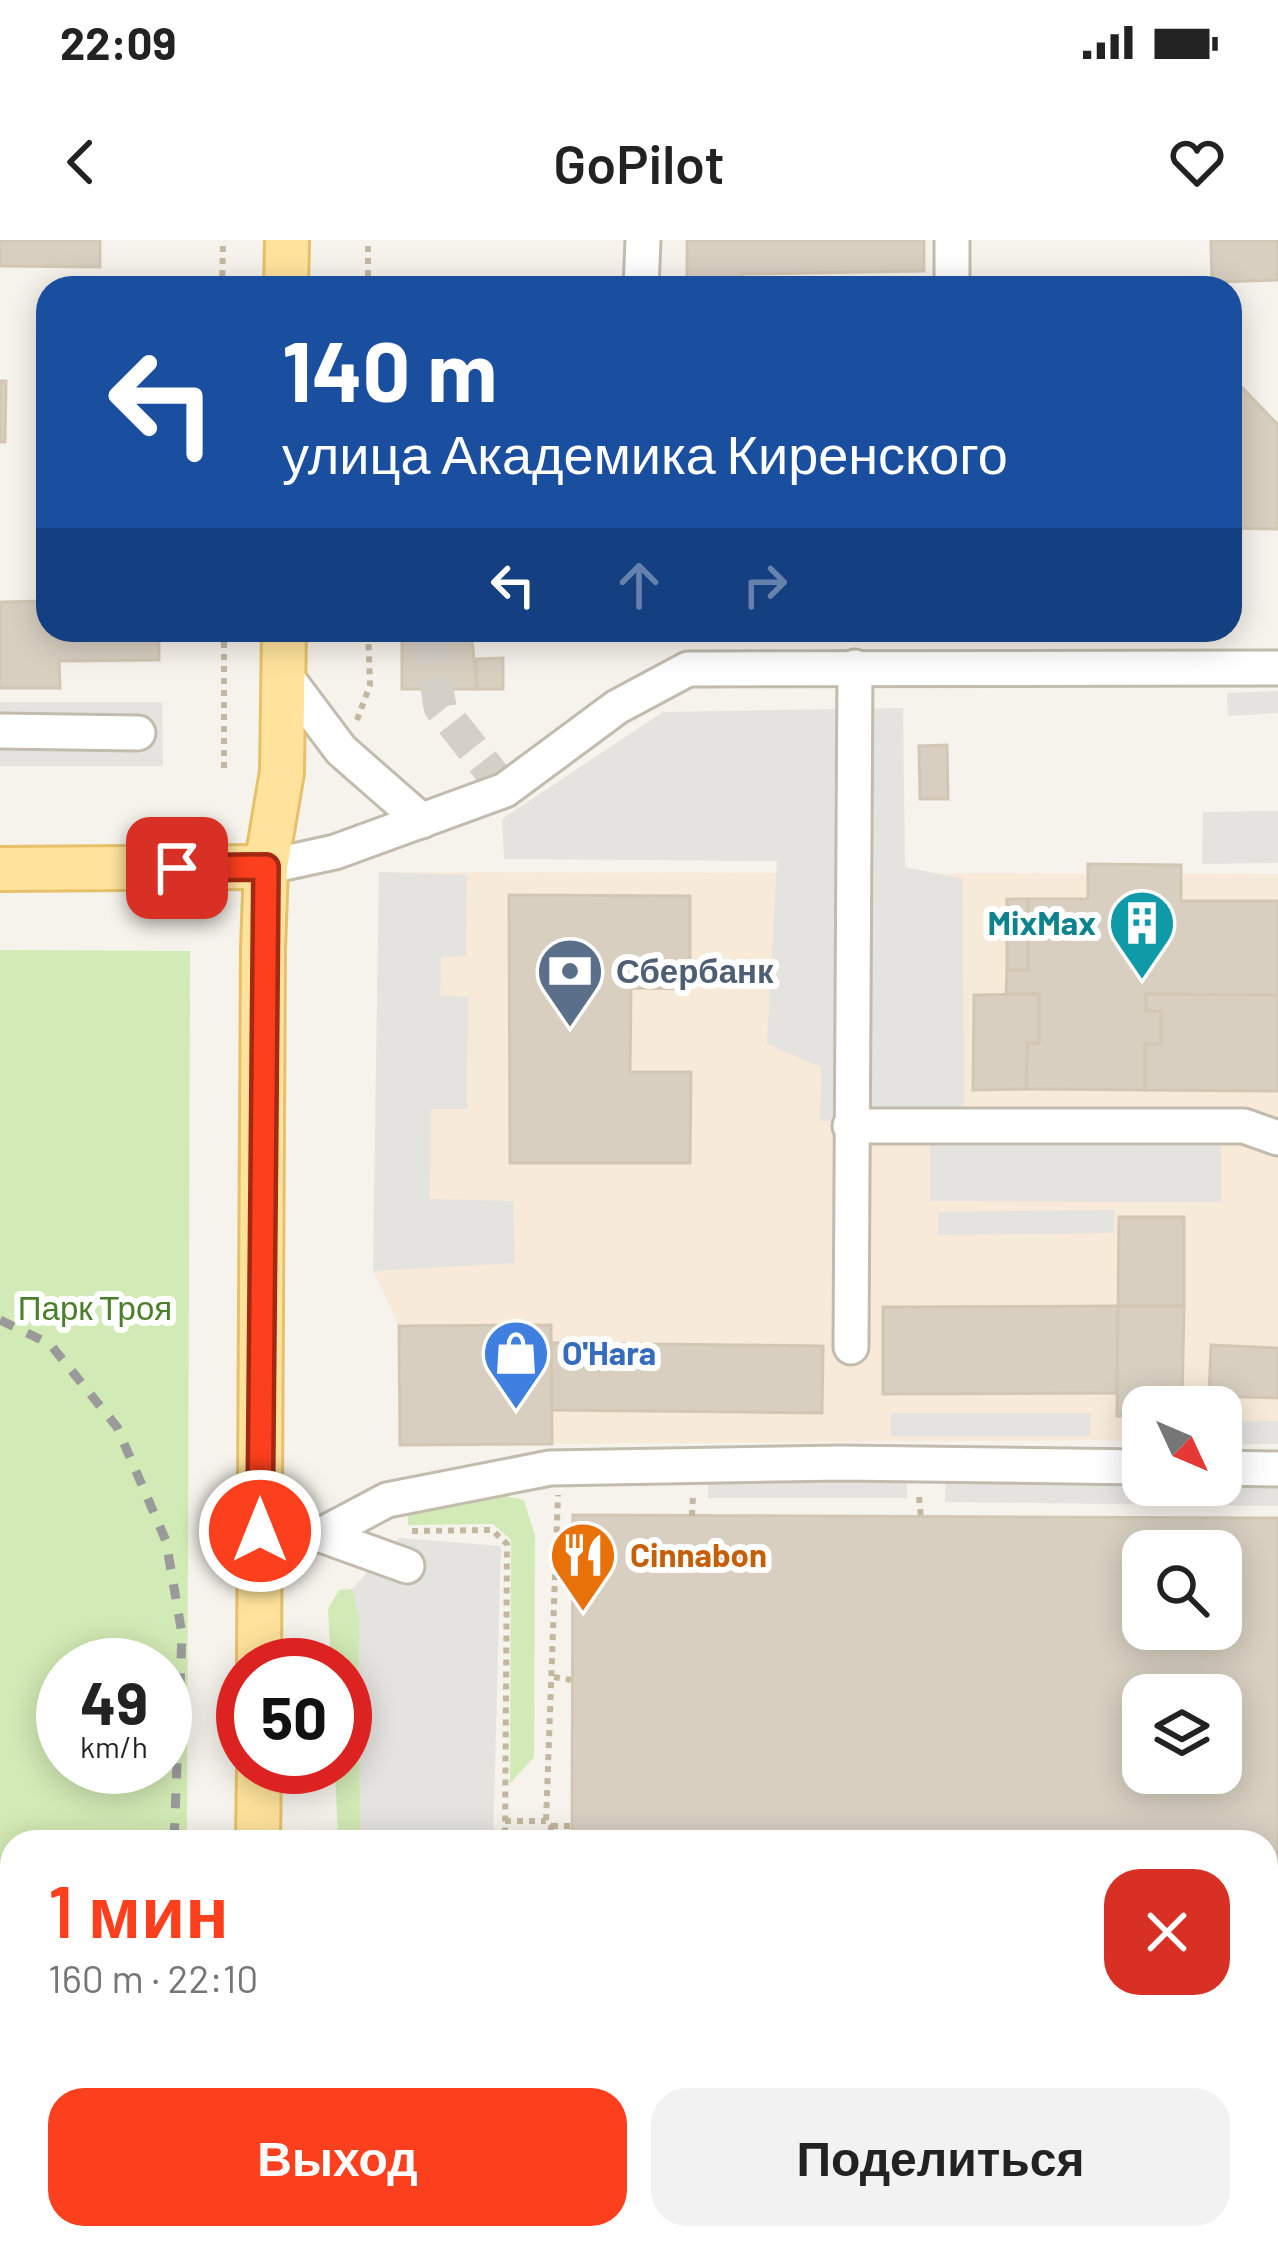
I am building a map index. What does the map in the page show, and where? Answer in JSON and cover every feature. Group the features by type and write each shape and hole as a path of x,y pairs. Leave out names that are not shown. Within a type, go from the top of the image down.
{"main road":[{"path":"286,276 287,240"},
{"path":"259,1638 266,867 281,772 284,642"},
{"path":"0,869 266,867"},
{"path":"258,1830 259,1794"}],"street":[{"path":"641,276 643,240"},
{"path":"952,240 952,276"},
{"path":"850,1347 855,667"},
{"path":"266,867 334,851 506,790 617,707 688,669 1278,668"},
{"path":"284,674 341,750 422,821"},
{"path":"0,731 138,733"},
{"path":"850,1126 1244,1126 1278,1138"},
{"path":"321,1535 387,1500 559,1468 841,1463 1122,1467"},
{"path":"1242,1468 1278,1468"},
{"path":"260,1531 321,1535 407,1566"}],"path":[{"path":"222,276 223,240"},
{"path":"368,240 368,276"},
{"path":"224,642 224,772"},
{"path":"350,738 370,685 368,642"},
{"path":"550,1830 559,1468"},
{"path":"387,1500 394,1532 492,1530 507,1544 505,1830"},
{"path":"554,1677 571,1679"},
{"path":"505,1821 572,1826"}],"shaded area":[{"path":"1278,691 1278,713 1228,716 1227,693"},
{"path":"0,702 162,702 163,766 0,766"},
{"path":"903,708 905,867 963,879 964,1119 820,1121 821,1067 767,1044 777,861 504,859 502,819 663,712"},
{"path":"1278,811 1278,863 1202,864 1203,812"},
{"path":"379,872 1278,874 1278,1439 1242,1439 1242,1386 1122,1386 1122,1440 400,1445 399,1326 373,1271"},
{"path":"379,872 467,875 466,956 441,957 440,996 468,997 467,1109 431,1109 430,1199 513,1201 515,1263 373,1271"},
{"path":"930,1145 1221,1146 1221,1202 930,1201"},
{"path":"1114,1210 1114,1233 938,1235 938,1212"},
{"path":"891,1413 1091,1413 1090,1436 891,1436"},
{"path":"1278,1421 1278,1444 1242,1445 1242,1422"},
{"path":"708,1475 907,1475 907,1498 708,1498"},
{"path":"945,1480 1122,1482 1122,1504 945,1502"},
{"path":"1278,1483 1278,1506 1242,1506 1242,1484"},
{"path":"399,1538 501,1546 493,1830 360,1830 360,1794 372,1794 372,1638 359,1638 352,1589"}],"green space":[{"name":"Парк Троя","path":"0,950 190,951 188,1638 36,1638 36,1794 187,1794 187,1830 0,1830"},
{"path":"506,1496 524,1500 535,1536 534,1757 510,1784 511,1540 493,1524 408,1525 408,1515"},
{"path":"352,1589 359,1638 330,1638 328,1609 339,1590"},
{"path":"336,1794 360,1794 360,1830 338,1830"}],"building":[{"path":"0,240 100,240 100,267 0,266"},
{"path":"687,240 924,240 924,271 687,276"},
{"path":"1211,240 1278,240 1278,280 1212,276"},
{"path":"0,381 6,381 5,442 0,442"},
{"path":"1242,388 1278,425 1278,529 1242,528"},
{"path":"36,601 36,642 159,642 159,660 59,661 60,688 0,688 0,602"},
{"path":"402,642 472,642 477,689 402,689"},
{"path":"503,658 503,689 477,689 476,659"},
{"path":"947,745 948,799 920,799 919,746"},
{"name":"MixMax","path":"1088,864 1181,865 1181,901 1278,901 1278,995 1146,994 1146,1011 1161,1011 1161,1044 1145,1044 1145,1090 1026,1089 1027,1043 1039,1043 1039,994 1006,994 1007,970 1028,970 1028,899 1088,899"},
{"name":"Сбербанк","path":"509,895 690,896 690,989 631,988 630,1072 691,1072 690,1163 510,1163"},
{"path":"1007,899 1028,899 1028,970 1007,970"},
{"path":"1039,994 1039,1043 1027,1043 1026,1089 973,1090 974,995"},
{"path":"1146,994 1278,995 1278,1091 1145,1090 1145,1044 1161,1044 1161,1011 1146,1011"},
{"path":"1119,1217 1184,1217 1184,1306 1118,1306"},
{"path":"1118,1306 1117,1393 883,1394 883,1307"},
{"path":"1118,1306 1184,1306 1182,1386 1122,1386 1122,1416 1117,1416"},
{"path":"551,1325 552,1444 400,1445 399,1326"},
{"path":"551,1343 823,1346 822,1413 552,1410"},
{"path":"1211,1345 1278,1348 1278,1398 1242,1397 1242,1386 1209,1386"},
{"path":"573,1515 1278,1518 1278,1830 572,1830"}],"tunnel":[{"path":"430,642 440,707 505,790"}],"railway":[{"path":"0,1320 50,1344 117,1427 166,1541 182,1634 174,1830"}],"place":[{"name":"MixMax","path":"1142,982"},
{"name":"Сбербанк","path":"570,1030"},
{"name":"O'Hara","path":"516,1412"},
{"name":"Cinnabon","path":"583,1614"}],"route":[{"path":"177,868 266,867 260,1531"}]}
